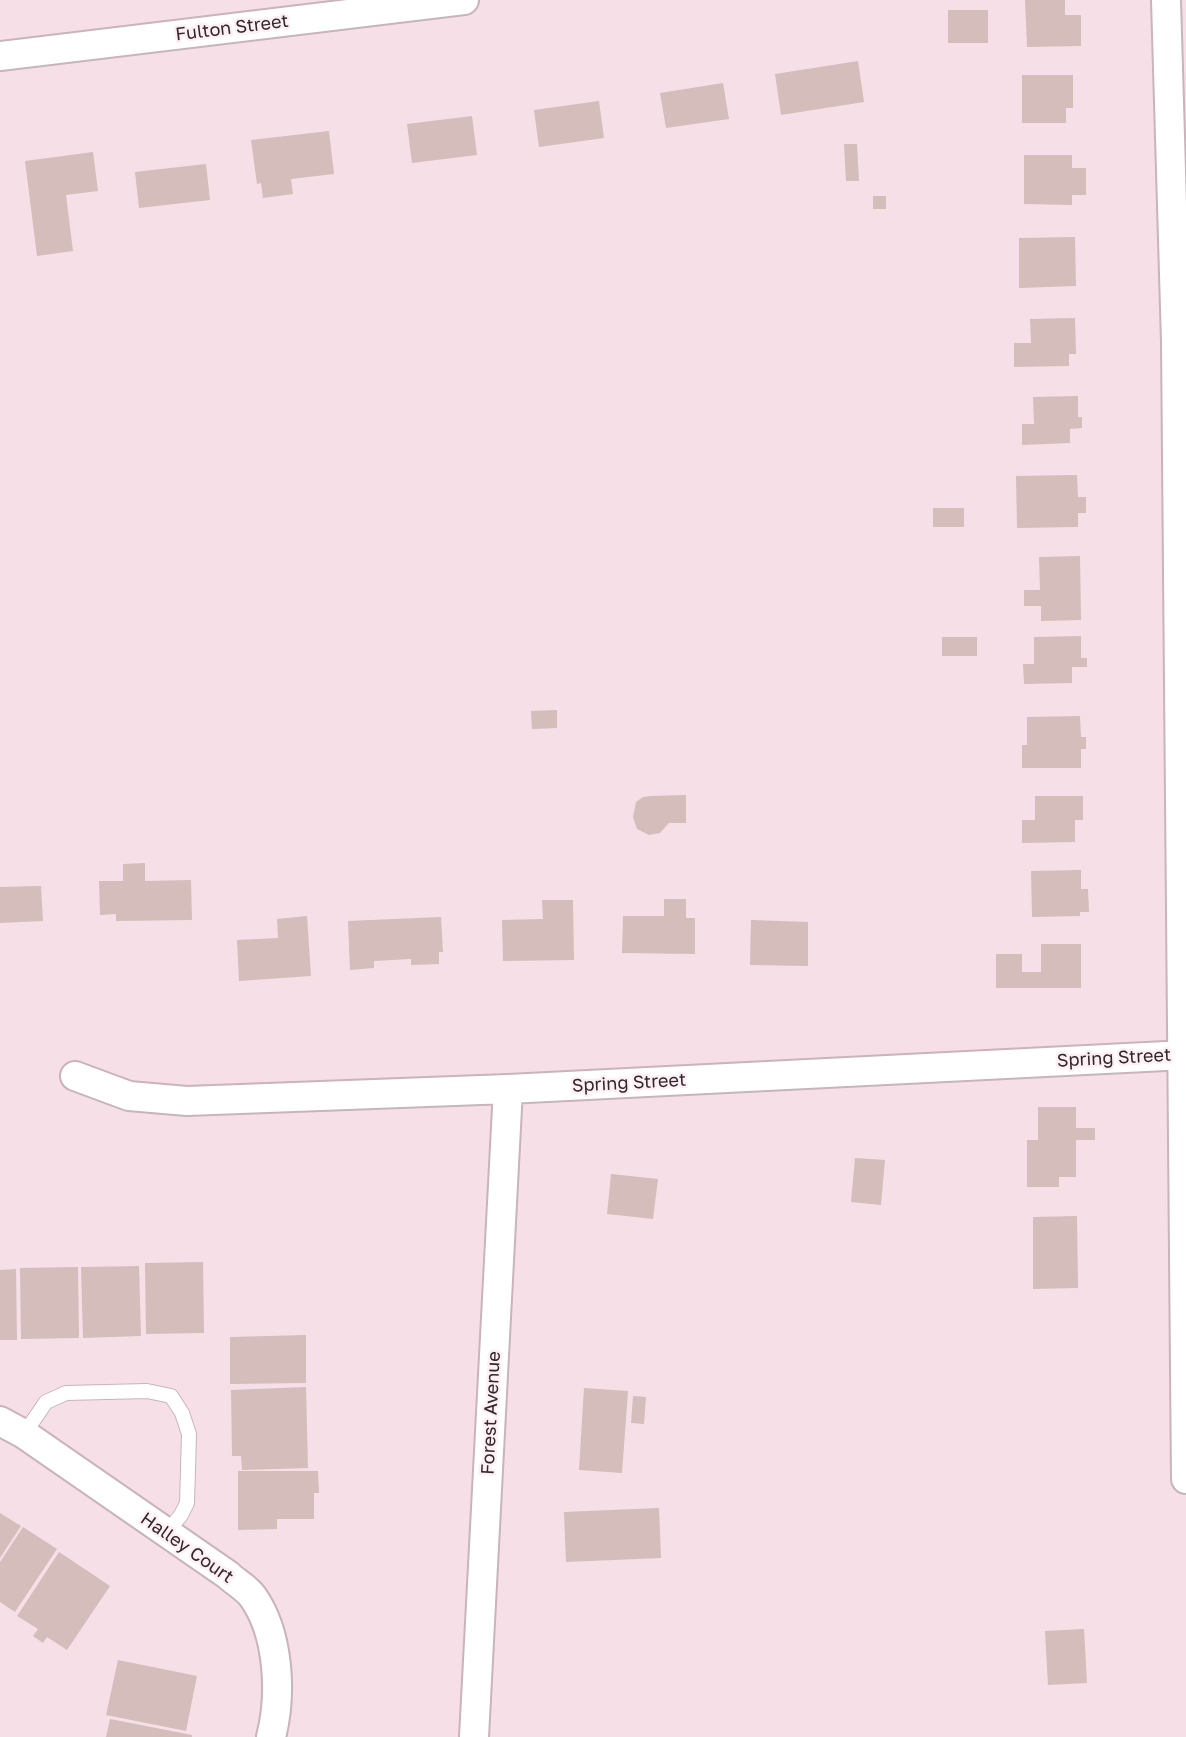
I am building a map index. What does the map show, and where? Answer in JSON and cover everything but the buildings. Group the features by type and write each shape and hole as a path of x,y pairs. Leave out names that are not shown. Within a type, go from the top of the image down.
{"street":[{"name":"Fulton Street","path":"0,56 464,0"},
{"path":"1166,0 1176,342 1186,1479"},
{"name":"Spring Street","path":"75,1076 129,1096 187,1101 508,1089 1184,1055"},
{"name":"Forest Avenue","path":"474,1737 508,1089"},
{"name":"Halley Court","path":"12,1427 228,1575 252,1596 267,1624 274,1644 276,1669 274,1725 271,1737"}],"lane":[{"path":"12,1427 46,1402 66,1393 147,1391 171,1396 182,1413 189,1434 187,1503 181,1515 166,1533"}]}
